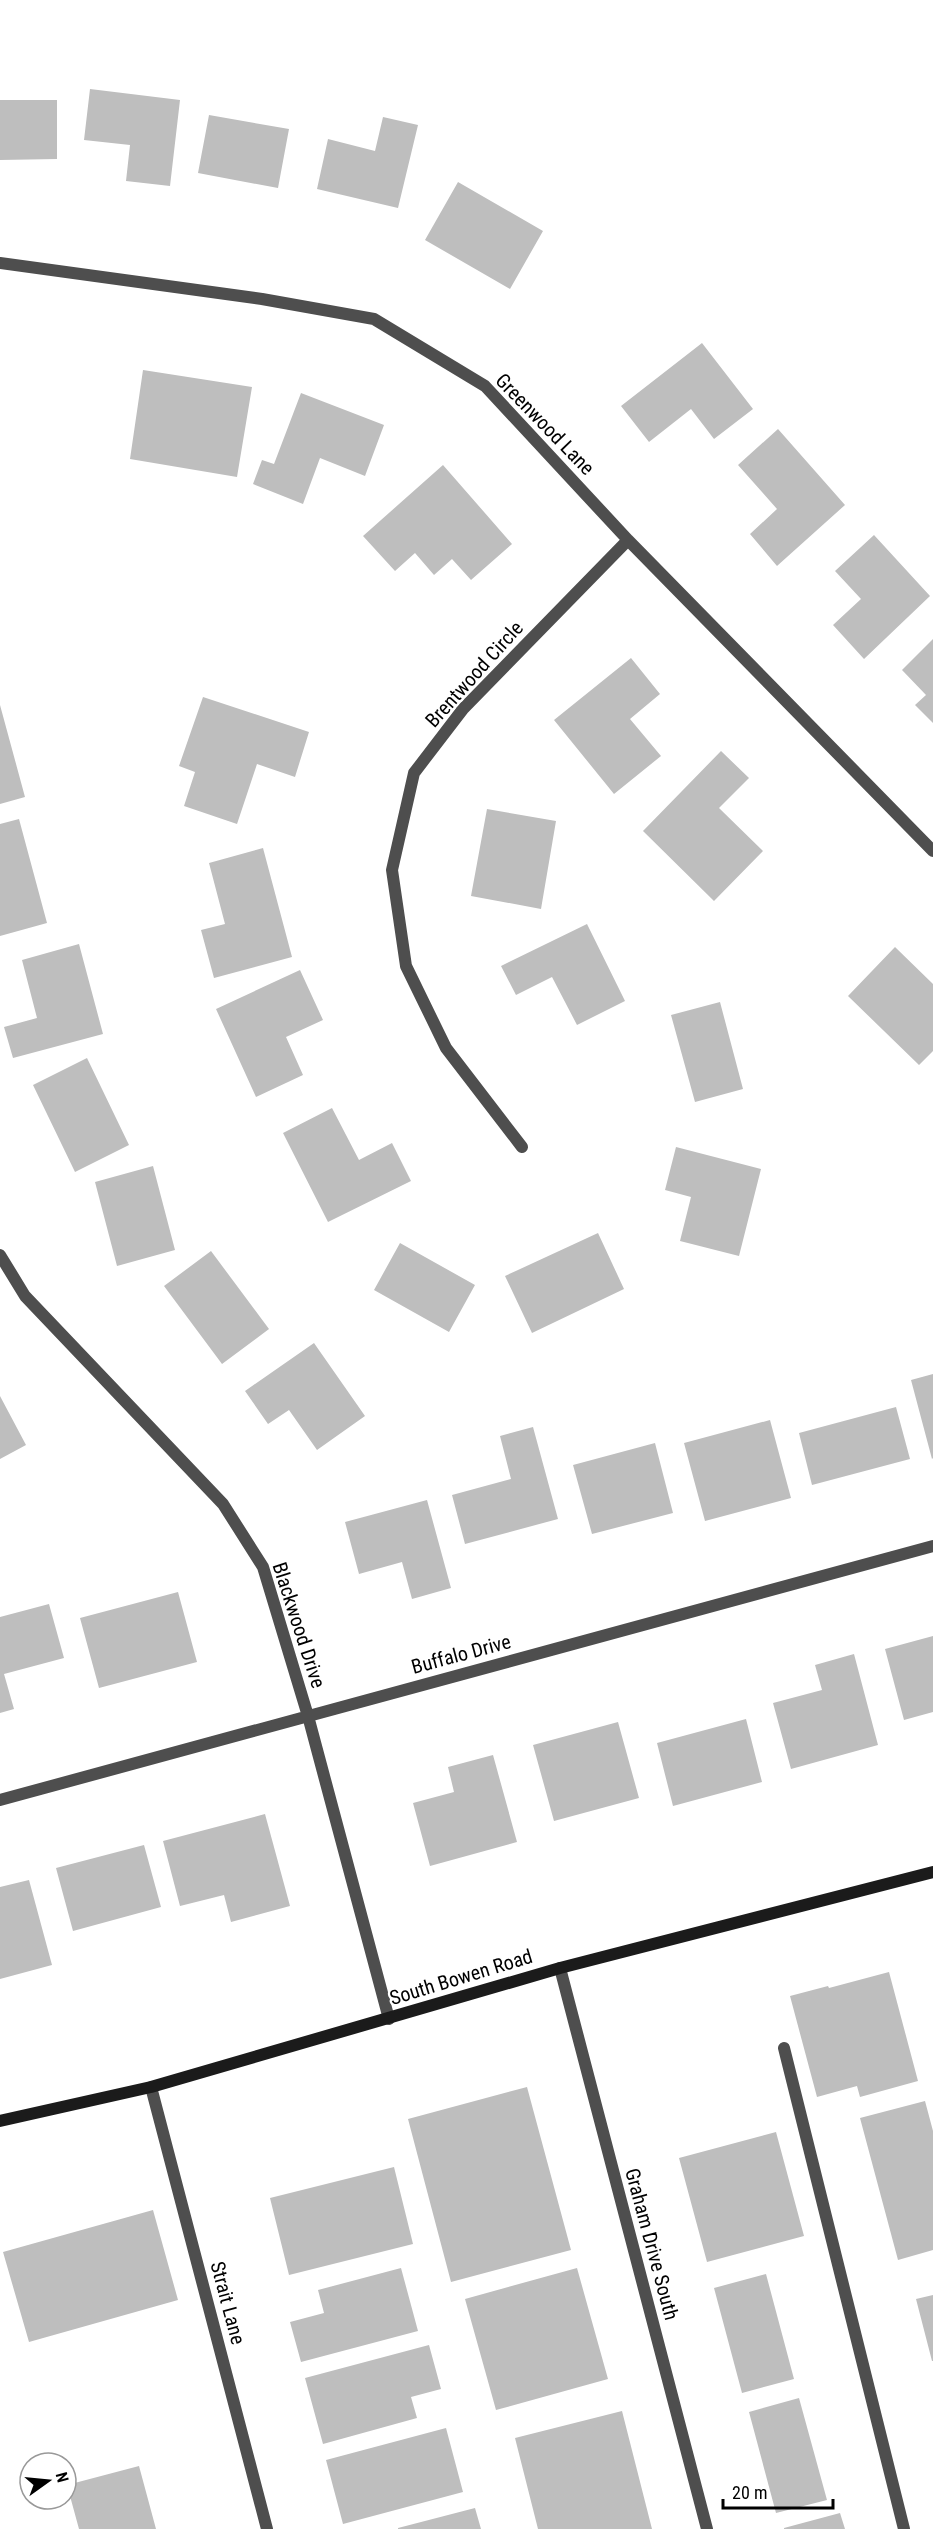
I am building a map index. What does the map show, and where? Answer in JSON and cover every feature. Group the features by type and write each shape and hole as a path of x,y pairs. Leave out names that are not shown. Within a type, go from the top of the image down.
{"main road":[{"name":"South Bowen Road","path":"0,2121 151,2087 560,1968 933,1873"}],"street":[{"name":"Greenwood Lane","path":"0,263 262,299 374,319 485,386 628,540 933,851"},
{"name":"Brentwood Circle","path":"522,1147 446,1048 406,966 392,870 414,773 463,709 628,540"},
{"name":"Blackwood Drive","path":"0,1255 25,1296 223,1504 263,1567 308,1716 389,2019"},
{"name":"Buffalo Drive","path":"0,1800 933,1546"},
{"name":"Graham Drive South","path":"560,1968 707,2529"},
{"path":"784,2048 904,2529"},
{"name":"Strait Lane","path":"151,2087 267,2529"}],"building":[{"path":"90,89 180,100 170,186 126,181 130,145 84,140"},
{"path":"0,100 57,100 57,159 0,160"},
{"path":"209,115 289,129 278,188 198,173"},
{"path":"383,117 418,125 398,208 317,189 328,139 375,151"},
{"path":"458,182 543,231 510,289 425,240"},
{"path":"702,343 753,409 714,439 691,409 649,442 621,406"},
{"path":"143,370 252,387 237,477 130,459"},
{"path":"301,393 384,425 365,476 320,458 303,504 253,484 262,460 274,464"},
{"path":"778,429 845,505 777,566 750,534 777,509 738,465"},
{"path":"443,465 512,544 471,580 452,559 434,575 415,553 395,571 363,536"},
{"path":"874,535 930,596 864,659 833,625 861,599 835,571"},
{"path":"933,639 933,723 915,705 926,695 902,670"},
{"path":"631,658 660,694 630,719 661,756 614,794 554,720"},
{"path":"203,697 309,732 295,777 257,764 237,824 184,806 195,772 179,766"},
{"path":"0,705 25,797 0,804"},
{"path":"721,751 749,778 719,808 763,851 714,901 643,831"},
{"path":"487,809 556,821 541,909 471,896"},
{"path":"19,819 47,923 0,936 0,824"},
{"path":"263,848 292,957 214,978 201,930 225,924 209,863"},
{"path":"587,924 625,1001 577,1025 552,977 516,995 501,966"},
{"path":"79,944 103,1034 13,1058 4,1027 37,1018 22,960"},
{"path":"895,947 933,984 933,1051 919,1065 848,996"},
{"path":"300,970 323,1020 286,1037 303,1075 256,1097 216,1009"},
{"path":"720,1002 743,1089 695,1102 671,1015"},
{"path":"87,1058 129,1145 75,1172 33,1085"},
{"path":"332,1108 359,1160 392,1143 411,1181 328,1222 283,1133"},
{"path":"676,1147 761,1169 739,1256 680,1241 691,1197 665,1190"},
{"path":"153,1166 175,1250 117,1266 95,1182"},
{"path":"598,1233 624,1289 532,1333 505,1276"},
{"path":"400,1243 475,1285 449,1332 374,1290"},
{"path":"211,1251 269,1329 222,1364 164,1286"},
{"path":"314,1343 365,1416 317,1450 289,1410 268,1424 245,1391"},
{"path":"933,1374 933,1458 932,1459 911,1380"},
{"path":"0,1396 26,1445 0,1459"},
{"path":"896,1407 910,1459 812,1485 799,1433"},
{"path":"770,1420 791,1498 705,1521 684,1443"},
{"path":"533,1427 558,1519 465,1544 452,1495 511,1479 500,1436"},
{"path":"655,1443 673,1513 592,1534 573,1465"},
{"path":"427,1500 451,1588 412,1599 402,1562 359,1574 345,1522"},
{"path":"178,1592 197,1662 99,1688 80,1618"},
{"path":"49,1604 64,1658 4,1674 14,1709 0,1713 0,1617"},
{"path":"933,1636 933,1712 904,1720 885,1649"},
{"path":"854,1654 878,1745 791,1769 773,1703 822,1690 815,1665"},
{"path":"746,1719 762,1782 673,1806 657,1743"},
{"path":"618,1722 639,1798 554,1821 533,1745"},
{"path":"493,1755 517,1842 430,1866 413,1803 454,1792 448,1767"},
{"path":"265,1814 290,1906 231,1922 224,1895 180,1906 163,1841"},
{"path":"144,1845 161,1907 73,1931 56,1868"},
{"path":"29,1880 52,1965 0,1979 0,1887"},
{"path":"889,1972 918,2081 860,2097 857,2086 817,2097 790,1996"},
{"path":"527,2087 571,2250 451,2282 408,2119"},
{"path":"925,2101 933,2131 933,2250 898,2260 860,2118"},
{"path":"776,2132 804,2236 707,2262 679,2158"},
{"path":"394,2167 413,2244 289,2275 270,2198"},
{"path":"153,2210 178,2300 29,2342 3,2252"},
{"path":"401,2268 418,2331 301,2362 290,2322 324,2313 318,2290"},
{"path":"577,2268 608,2379 496,2410 465,2299"},
{"path":"766,2274 794,2379 742,2393 714,2288"},
{"path":"933,2295 933,2361 932,2361 916,2299"},
{"path":"429,2345 441,2389 411,2397 417,2418 323,2444 305,2378"},
{"path":"799,2398 827,2500 776,2513 749,2412"},
{"path":"622,2411 652,2529 538,2529 515,2438"},
{"path":"446,2428 463,2492 343,2524 326,2460"},
{"path":"139,2466 156,2529 79,2529 74,2511 78,2511 78,2482"},
{"path":"475,2508 481,2529 398,2529 398,2528"},
{"path":"840,2513 845,2529 784,2529 784,2528"}]}
